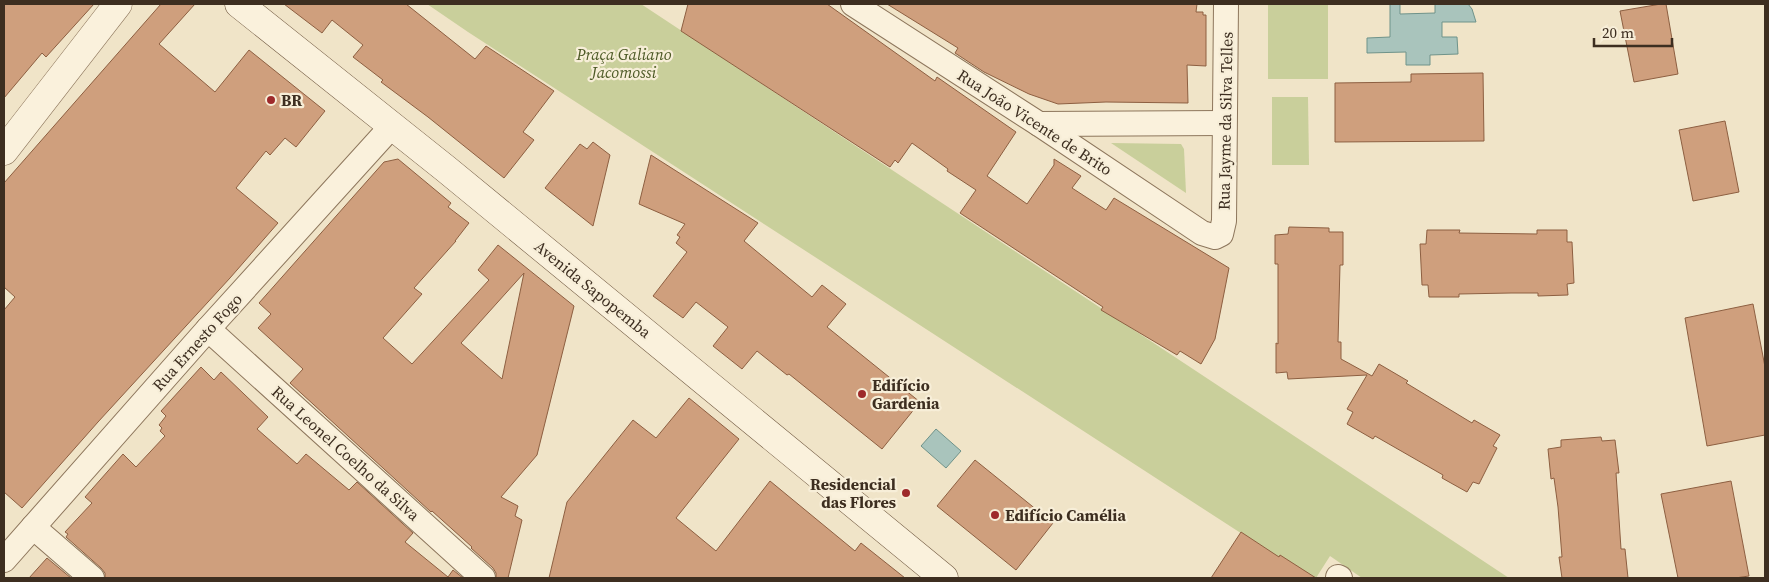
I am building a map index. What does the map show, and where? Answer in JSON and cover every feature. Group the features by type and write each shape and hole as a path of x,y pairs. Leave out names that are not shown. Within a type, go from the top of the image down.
{"main road":[{"path":"4,151 118,4"},
{"name":"Avenida Sapopemba","path":"239,4 446,169 933,575"}],"street":[{"name":"Rua João Vicente de Brito","path":"852,4 1039,124 1202,233 1208,236 1218,236"},
{"name":"Rua Jayme da Silva Telles","path":"1218,236 1224,221 1226,4"},
{"path":"1039,124 1224,122"},
{"name":"Rua Ernesto Fogo","path":"4,560 208,329 392,127"},
{"name":"Rua Leonel Coelho da Silva","path":"208,329 483,578"},
{"path":"33,526 92,578"}],"green space":[{"name":"Praça Galiano Jacomossi","path":"427,4 641,4 1509,578 1362,578 1330,556 1316,578 1310,578"},
{"path":"1268,4 1328,4 1328,79 1268,79"},
{"path":"1272,97 1308,97 1309,165 1272,165"},
{"path":"1111,143 1181,144 1184,149 1186,193"}],"water":[{"path":"1390,4 1400,4 1400,14 1435,13 1435,4 1468,4 1472,9 1476,22 1442,22 1442,37 1457,37 1458,54 1430,55 1430,65 1406,65 1406,52 1367,53 1367,38 1390,37"},
{"path":"936,429 961,451 946,468 921,446"}],"building":[{"path":"4,4 94,4 46,57 42,53 4,98"},
{"path":"161,4 195,4 159,44 215,92 249,50 325,111 296,147 285,138 270,155 266,151 236,188 278,223 22,508 4,492 4,310 15,297 4,287 4,183"},
{"path":"284,4 406,4 475,59 486,46 554,91 523,132 534,140 504,178 381,82 383,80 353,57 363,45 332,20 322,33"},
{"path":"688,4 827,4 935,81 937,77 1016,132 987,176 1027,204 1054,165 1054,159 1081,176 1072,188 1106,210 1114,198 1229,268 1215,339 1201,364 1180,351 1177,355 1101,310 1103,307 960,213 976,190 947,171 948,169 912,143 898,163 895,160 890,167 681,31"},
{"path":"887,4 1197,4 1196,12 1203,12 1203,15 1206,15 1206,66 1187,65 1188,103 1106,102 1058,104 1029,94 984,72 955,53 958,48"},
{"path":"1666,4 1678,74 1634,82 1620,11"},
{"path":"1483,73 1484,141 1335,142 1335,83 1411,82 1411,74"},
{"path":"1725,121 1739,192 1693,201 1679,130"},
{"path":"593,142 610,155 593,226 545,188 580,144 587,149"},
{"path":"651,155 758,223 744,241 812,297 822,285 846,304 827,327 920,402 882,449 789,374 787,375 757,351 742,369 713,346 728,327 696,302 683,318 653,296 687,252 676,243 680,237 677,235 685,224 639,204"},
{"path":"398,159 451,203 448,207 469,223 456,241 414,288 422,294 383,338 412,364 489,280 478,270 498,245 574,306 537,455 501,497 518,506 515,516 522,520 508,578 496,578 493,568 472,547 290,383 303,369 258,328 271,314 259,303 384,162","holes":["524,273 502,379 461,343"]},
{"path":"1289,227 1329,228 1329,232 1343,232 1338,342 1341,342 1341,359 1372,376 1379,364 1408,381 1406,383 1472,423 1474,420 1500,435 1493,446 1497,448 1479,484 1473,482 1467,492 1442,478 1443,475 1375,436 1373,439 1347,424 1353,412 1347,409 1367,375 1288,379 1287,372 1276,373 1278,264 1275,264 1275,235 1288,234"},
{"path":"1427,230 1460,230 1459,233 1537,234 1537,230 1567,230 1567,242 1572,242 1574,283 1567,284 1568,295 1538,296 1538,293 1511,293 1459,294 1459,297 1429,297 1428,285 1422,285 1420,244 1426,244"},
{"path":"1753,304 1765,367 1765,435 1707,446 1685,318"},
{"path":"201,367 214,380 221,372 268,417 257,429 297,464 306,454 349,490 357,482 413,533 405,542 448,577 453,570 463,578 105,578 105,573 101,568 66,537 68,534 65,532 92,503 85,497 123,454 136,467 165,436 160,431 162,428 159,425 166,416 161,411"},
{"path":"689,398 739,439 676,518 716,551 770,481 855,551 861,543 905,578 549,578 567,502 633,420 656,438"},
{"path":"1601,437 1602,441 1615,440 1619,473 1616,473 1621,549 1625,549 1628,578 1562,578 1559,557 1562,557 1558,507 1554,478 1551,479 1548,449 1561,447 1561,440"},
{"name":"Edifício Camélia","path":"975,460 1053,523 1016,570 937,506"},
{"path":"1731,481 1749,576 1735,578 1678,578 1661,494"},
{"path":"1241,532 1279,557 1280,555 1316,578 1211,578"},
{"path":"47,558 71,578 29,578"}],"place":[{"name":"BR","path":"271,100"},
{"name":"Edifício Gardenia","path":"862,394"},
{"name":"Residencial das Flores","path":"906,493"},
{"name":"Edifício Camélia","path":"995,515"}]}
